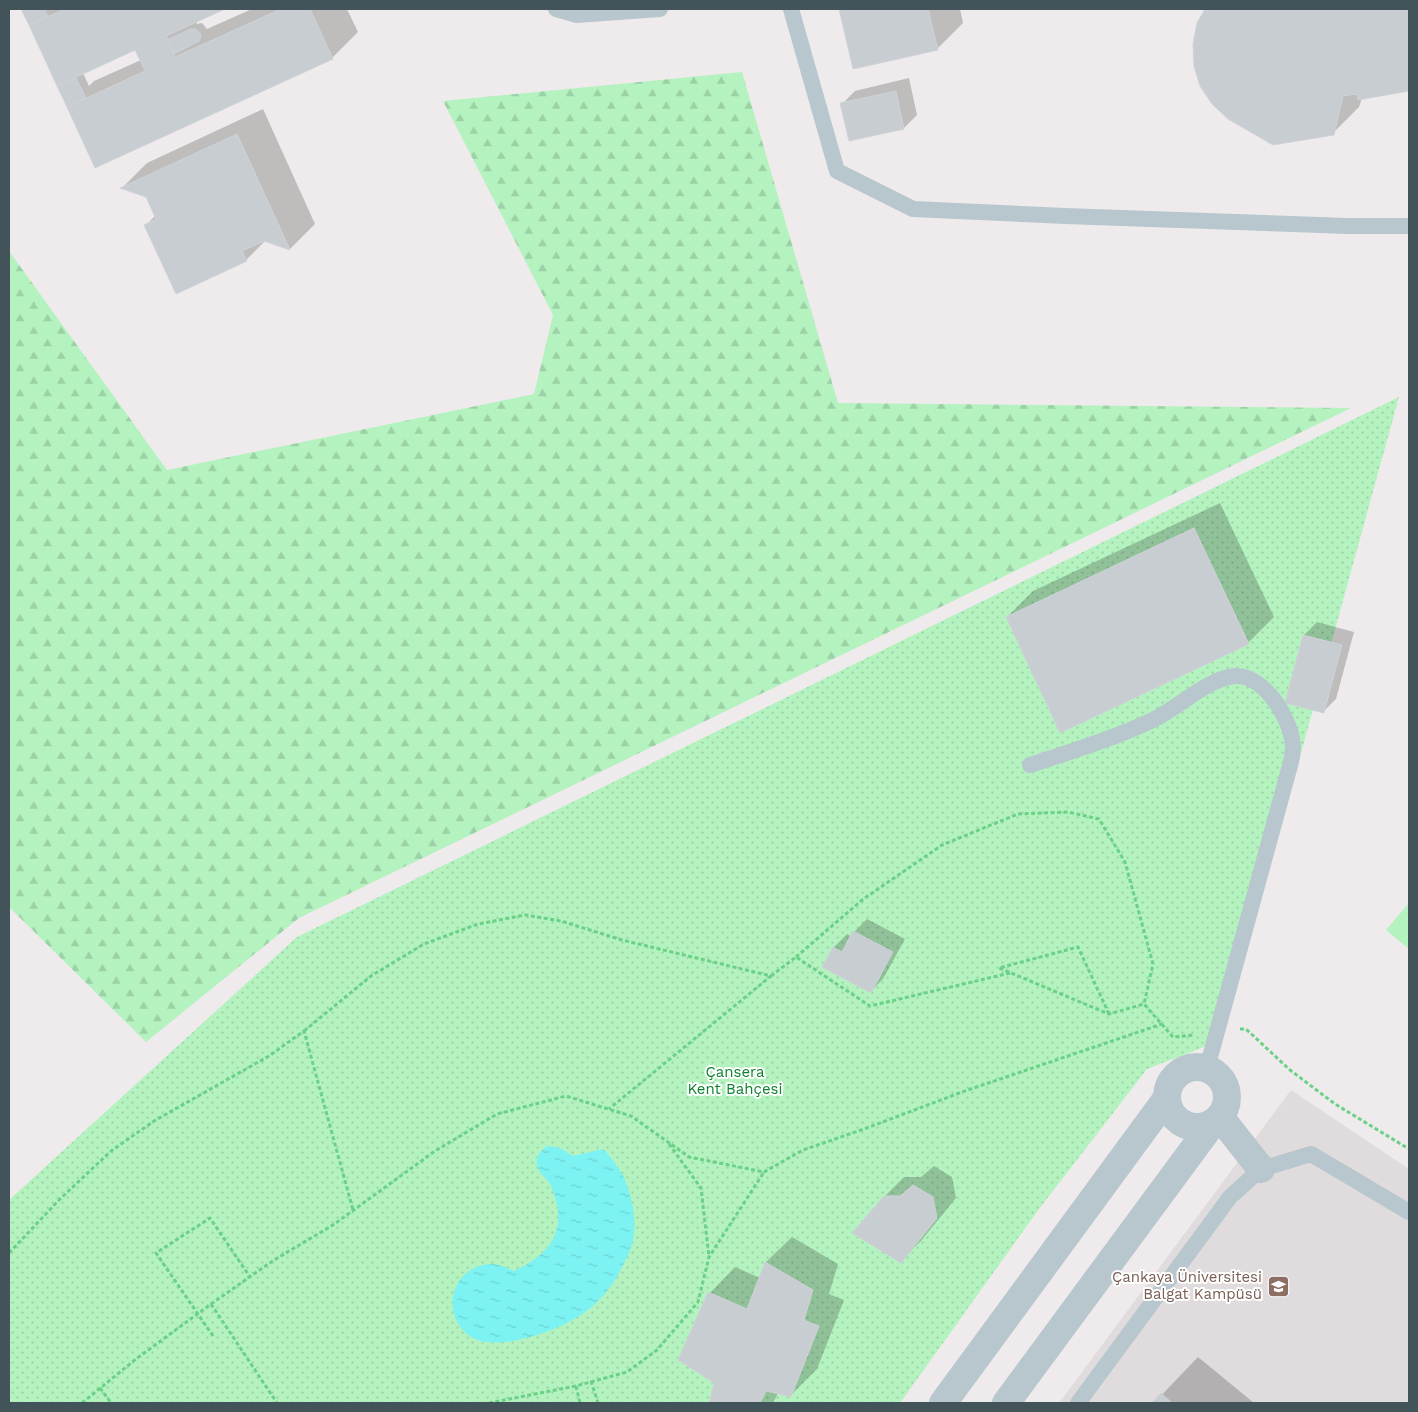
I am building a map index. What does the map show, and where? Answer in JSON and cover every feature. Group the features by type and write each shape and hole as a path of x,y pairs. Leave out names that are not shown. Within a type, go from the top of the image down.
{"street":[{"path":"1006,1403 1226,1108 1228,1098 1226,1088 1222,1079 1215,1072 1207,1068 1197,1067 1188,1068 1179,1073 1172,1080 1168,1088 1168,1108 1174,1117 1182,1124 1192,1128 1202,1128 1216,1121"},
{"path":"943,1403 1167,1098"},
{"path":"1216,1121 1261,1169"}],"lane":[{"path":"556,9 577,15 660,9"},
{"path":"791,9 837,171 913,208 1065,216 1348,226 1409,226"},
{"path":"1030,765 1124,734 1158,717 1213,682 1224,678 1244,677 1264,688 1272,696 1288,726 1293,746 1291,762 1207,1068"},
{"path":"1078,1403 1230,1197 1261,1169 1311,1154 1409,1212"}],"path":[{"path":"608,1109 796,957 862,900 942,844 1018,814 1068,812 1098,819 1125,862 1153,964 1144,1004"},
{"path":"9,1253 59,1200 112,1152 154,1121 269,1056 304,1032 371,976 424,944 478,924 525,914 561,922 622,940 771,976"},
{"path":"1109,1014 1078,947 999,968 1109,1014 1144,1004"},
{"path":"796,957 870,1006 1011,972"},
{"path":"1144,1004 1173,1038 1246,1029 1290,1070 1335,1104 1409,1149"},
{"path":"489,1403 576,1386 627,1372 657,1350 698,1302 709,1257 764,1172 803,1150 962,1092 1162,1024"},
{"path":"304,1032 353,1210"},
{"path":"82,1403 136,1359 211,1304 332,1225 436,1151 497,1114 566,1096 631,1116 689,1157 764,1172"},
{"path":"667,1141 701,1188 709,1257"},
{"path":"213,1336 156,1253 210,1218 250,1277"},
{"path":"211,1304 277,1403"},
{"path":"591,1381 598,1403"},
{"path":"576,1386 580,1403"},
{"path":"100,1388 111,1403"}],"shaded area":[{"name":"Çankaya Üniversitesi Balgat Kampüsü","path":"1291,1090 1409,1169 1409,1403 1059,1403"}],"green space":[{"path":"742,72 838,403 1351,408 299,918 146,1042 9,907 9,251 167,470 534,394 553,315 443,101"},
{"name":"Çansera Kent Bahçesi","path":"1399,397 1222,1040 1147,1069 1039,1209 900,1403 9,1403 9,1200 297,937"},
{"path":"1409,903 1409,949 1386,930"}],"water":[{"path":"548,1146 560,1148 573,1156 604,1149 621,1172 630,1194 634,1233 630,1249 616,1279 607,1291 588,1310 576,1318 549,1331 521,1339 506,1342 478,1340 465,1332 456,1319 453,1309 454,1292 462,1278 475,1268 495,1264 514,1271 540,1256 548,1246 558,1225 558,1212 556,1199 550,1184 538,1168 537,1159 543,1149"}],"building":[{"path":"21,9 44,9 48,17 29,25"},
{"path":"65,9 225,9 166,36 175,57 281,9 310,9 333,59 95,168 67,107 145,71 135,50 57,86 29,25"},
{"path":"839,9 928,9 938,50 853,69"},
{"path":"1205,9 1409,9 1409,91 1358,100 1357,94 1343,96 1334,135 1273,145 1228,119 1212,104 1200,86 1194,66 1193,44 1197,23"},
{"path":"195,29 200,33 199,41 174,54 167,40"},
{"path":"76,78 86,98 67,107 57,86"},
{"path":"896,91 904,129 849,141 840,103"},
{"path":"237,134 290,250 264,241 242,251 247,261 176,294 144,225 156,219 146,197 120,188"},
{"path":"1194,528 1249,644 1060,733 1006,617"},
{"path":"1303,635 1342,645 1324,713 1285,703"},
{"path":"853,931 893,952 871,993 822,967 833,947 842,952"},
{"path":"913,1185 933,1197 937,1218 901,1263 852,1233 884,1196 900,1196"},
{"path":"765,1262 813,1290 804,1320 819,1326 791,1397 766,1391 760,1403 709,1403 714,1383 678,1360 708,1292 747,1309"},
{"path":"1161,1393 1172,1403 1152,1403"}],"place":[{"name":"Çankaya Üniversitesi Balgat Kampüsü","path":"1278,1286"}]}
